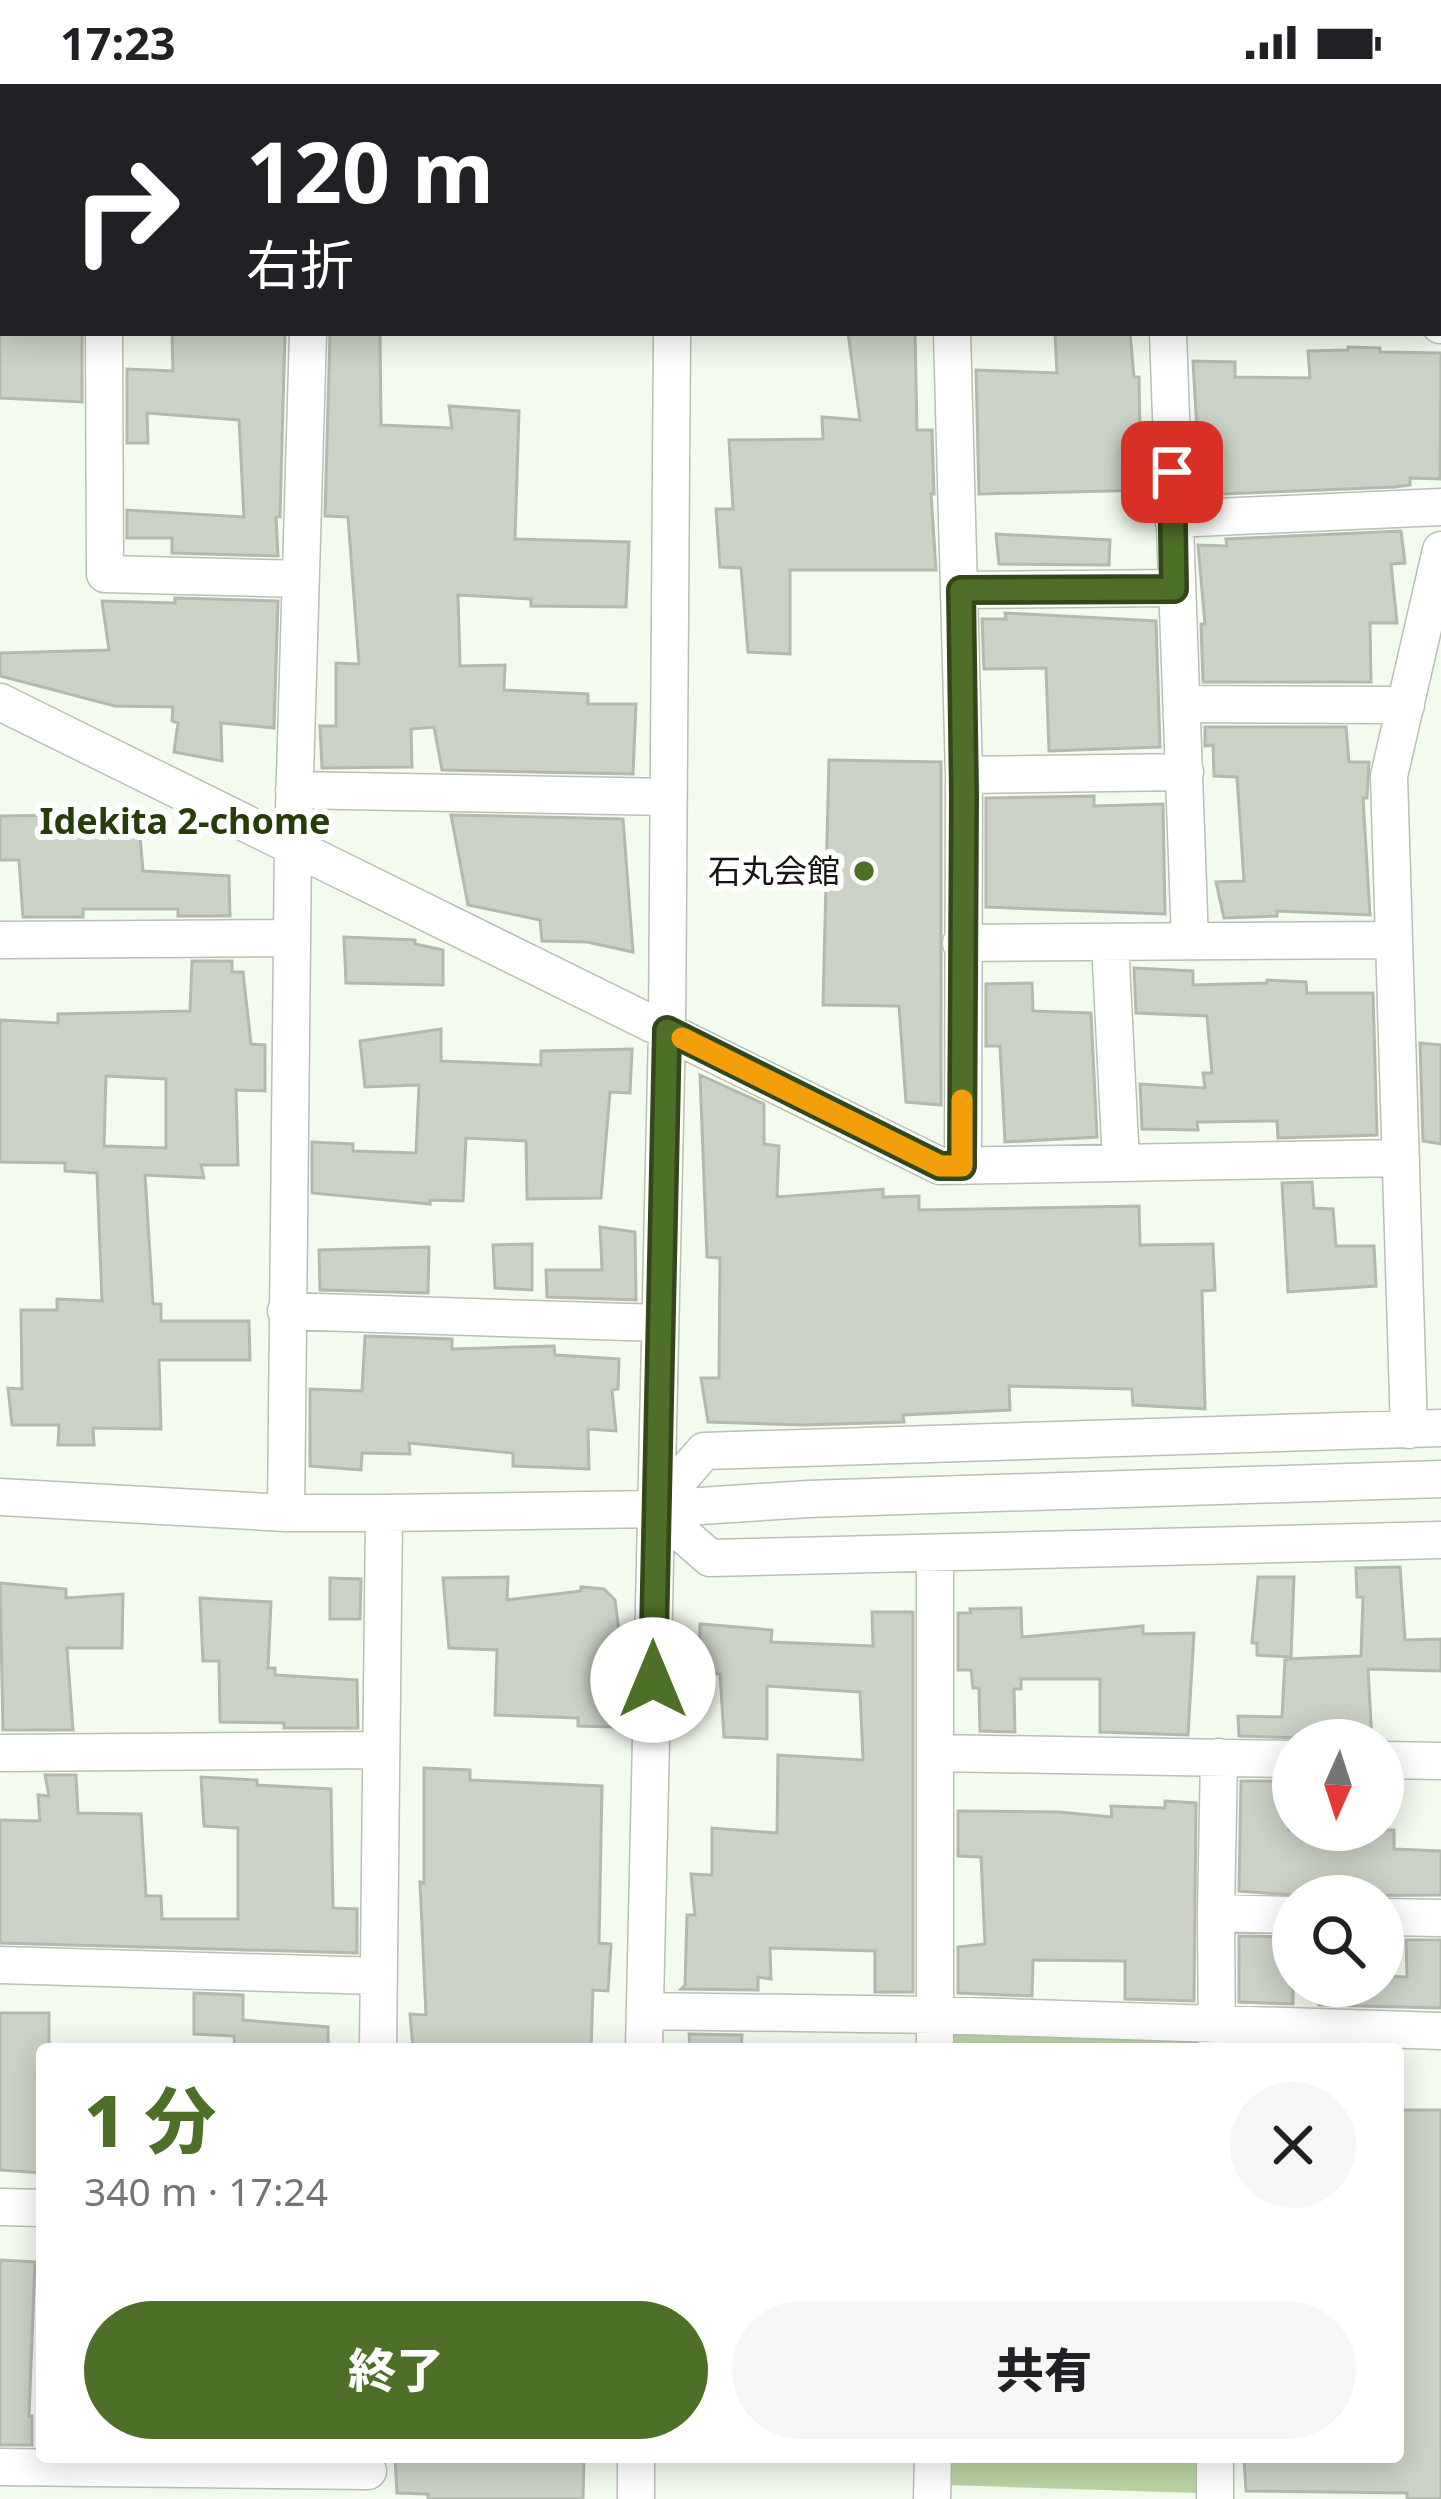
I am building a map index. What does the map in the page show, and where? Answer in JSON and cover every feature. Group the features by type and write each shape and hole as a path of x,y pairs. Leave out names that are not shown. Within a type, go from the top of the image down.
{"street":[{"path":"104,336 105,574 301,580"},
{"path":"286,1513 293,844 308,336"},
{"path":"644,2043 667,1030 672,336"},
{"path":"952,336 964,775 962,1166"},
{"path":"1168,336 1190,941"},
{"path":"1173,519 1441,507"},
{"path":"654,1509 704,1451 1425,1429 1401,1158 1389,776 1441,550"},
{"path":"961,590 1174,589"},
{"path":"0,702 940,1166 1401,1158"},
{"path":"1183,704 1406,705"},
{"path":"964,775 1185,772"},
{"path":"295,790 668,797"},
{"path":"0,940 292,938"},
{"path":"961,943 1392,940"},
{"path":"1110,942 1121,1163"},
{"path":"286,1311 659,1323"},
{"path":"0,1497 286,1513 384,1513 654,1509 808,1498 1441,1479"},
{"path":"654,1509 710,1558 1441,1540"},
{"path":"378,2043 384,1513"},
{"path":"935,1554 935,2032"},
{"path":"0,1753 379,1750"},
{"path":"935,1753 1272,1758"},
{"path":"1218,2037 1219,1757"},
{"path":"1404,1760 1441,1761"},
{"path":"1216,1913 1272,1914"},
{"path":"1404,1917 1441,1918"},
{"path":"0,1966 379,1976"},
{"path":"645,2011 935,2032 1218,2037 1441,2031"},
{"path":"0,2207 36,2208"},
{"path":"635,2499 636,2463"},
{"path":"932,2499 933,2463"},
{"path":"1215,2463 1215,2499"},
{"path":"0,2467 368,2476"}],"green space":[{"path":"949,2032 1205,2039 1205,2043 949,2043"},
{"path":"949,2463 1200,2463 1199,2493 949,2485"}],"building":[{"path":"0,336 82,336 82,402 0,398"},
{"path":"172,336 285,336 278,556 172,553 172,538 127,538 127,510 244,517 239,420 147,413 148,443 127,443 127,369 173,371"},
{"path":"330,336 380,336 381,425 452,428 449,406 519,411 515,539 629,542 626,607 531,606 531,599 458,595 460,666 505,665 504,690 588,694 588,704 636,704 633,774 442,770 434,727 411,729 412,767 322,768 320,726 336,726 336,663 359,664 348,517 325,516"},
{"path":"848,336 915,336 917,430 932,430 936,570 790,570 790,654 748,652 741,568 720,567 716,509 733,509 729,440 823,439 822,417 860,420"},
{"path":"1055,336 1130,336 1134,377 1139,377 1140,436 1149,436 1151,490 979,494 976,370 1057,373"},
{"path":"1348,347 1441,353 1440,479 1410,478 1410,485 1395,487 1221,494 1214,431 1197,431 1193,361 1235,362 1235,377 1310,378 1308,351"},
{"path":"1401,531 1405,563 1391,564 1397,623 1370,623 1371,682 1203,682 1201,624 1205,624 1198,545 1227,546 1226,539"},
{"path":"996,534 1110,540 1109,565 999,564"},
{"path":"175,598 278,601 274,728 221,723 222,761 174,752 178,723 172,721 173,707 115,706 0,676 0,653 109,650 102,601 175,603"},
{"path":"1005,613 1156,621 1160,747 1049,751 1046,668 984,669 982,619 1006,619"},
{"path":"1205,727 1346,727 1349,762 1369,762 1367,798 1363,798 1370,915 1277,911 1277,916 1224,918 1216,882 1244,881 1237,777 1214,776 1213,745 1205,746"},
{"name":"石丸会館","path":"829,760 941,762 941,1105 906,1102 899,1006 823,1005"},
{"path":"1094,796 1094,806 1163,804 1165,914 986,907 986,798"},
{"path":"138,814 143,871 229,876 230,916 178,916 178,909 83,909 83,917 23,917 19,860 0,860 0,816"},
{"path":"451,815 623,819 633,952 587,942 542,941 540,920 468,905"},
{"path":"344,937 415,940 415,944 443,950 443,985 346,983"},
{"path":"192,961 232,961 232,972 243,972 251,1044 265,1045 265,1091 236,1090 238,1165 201,1165 204,1178 145,1175 153,1304 161,1304 161,1321 249,1321 250,1360 159,1360 161,1429 93,1428 94,1445 58,1445 59,1425 12,1425 8,1388 22,1389 21,1310 57,1310 57,1299 102,1301 97,1173 65,1171 65,1163 0,1162 0,1020 58,1023 58,1014 190,1011","holes":["106,1076 166,1079 166,1148 104,1146"]},
{"path":"1134,968 1193,971 1193,985 1267,980 1306,982 1307,993 1373,993 1377,1135 1278,1138 1277,1121 1197,1122 1198,1130 1142,1129 1140,1084 1205,1088 1203,1073 1212,1073 1207,1016 1136,1013"},
{"path":"1032,983 1033,1011 1091,1013 1097,1137 1005,1142 1000,1046 986,1046 986,984"},
{"path":"441,1029 441,1061 541,1065 541,1051 632,1049 630,1093 610,1092 601,1198 527,1199 526,1141 466,1138 463,1201 430,1200 430,1204 312,1193 312,1142 353,1144 353,1151 416,1153 419,1085 365,1087 360,1041"},
{"path":"1420,1043 1441,1045 1441,1144 1423,1141"},
{"path":"700,1075 764,1104 764,1144 779,1146 777,1197 883,1189 883,1197 919,1196 919,1210 1139,1206 1140,1245 1213,1244 1215,1290 1202,1291 1205,1409 1133,1405 1132,1389 1009,1386 1010,1410 903,1415 904,1422 708,1422 701,1378 719,1378 720,1258 707,1257"},
{"path":"1312,1182 1314,1208 1333,1209 1336,1246 1374,1246 1376,1286 1288,1292 1282,1183"},
{"path":"600,1227 635,1232 636,1300 547,1297 546,1270 602,1270"},
{"path":"532,1244 532,1290 495,1288 493,1245"},
{"path":"429,1247 428,1293 320,1290 319,1250"},
{"path":"365,1336 452,1339 452,1349 554,1346 555,1355 619,1359 618,1389 612,1390 616,1431 588,1429 589,1469 513,1466 513,1453 409,1443 410,1454 362,1453 361,1470 310,1466 310,1389 362,1391"},
{"path":"1400,1567 1405,1640 1441,1639 1441,1671 1368,1669 1371,1719 1272,1719 1272,1737 1239,1736 1238,1716 1282,1717 1285,1659 1361,1656 1363,1597 1357,1597 1356,1568"},
{"path":"508,1577 507,1600 581,1591 581,1587 604,1589 615,1600 619,1631 613,1727 578,1726 578,1718 495,1715 497,1650 449,1648 443,1578"},
{"path":"1258,1577 1294,1577 1291,1657 1257,1655 1257,1643 1252,1643"},
{"path":"330,1578 361,1579 360,1619 330,1619"},
{"path":"0,1583 66,1589 66,1598 123,1594 122,1648 67,1648 73,1730 3,1730"},
{"path":"200,1598 271,1602 268,1668 275,1668 275,1675 357,1680 358,1728 220,1722 219,1661 203,1661"},
{"path":"1021,1608 1022,1637 1143,1626 1143,1634 1194,1633 1188,1735 1100,1732 1100,1679 1021,1679 1021,1689 1014,1689 1015,1732 980,1731 979,1688 973,1688 971,1670 958,1670 958,1613"},
{"path":"872,1612 913,1612 913,1992 875,1992 875,1951 770,1948 771,1979 758,1977 758,1990 681,1989 685,1985 687,1915 695,1915 691,1874 712,1875 712,1828 777,1833 778,1755 863,1760 860,1692 767,1686 767,1739 724,1737 720,1674 699,1672 700,1624 772,1630 771,1642 873,1646"},
{"path":"424,1768 470,1770 470,1780 602,1786 599,1943 611,1944 608,1991 593,1990 591,2043 412,2043 410,2014 426,2015 420,1882 424,1883"},
{"path":"45,1775 76,1775 78,1813 141,1814 146,1896 161,1896 162,1919 238,1919 238,1828 204,1826 201,1777 331,1789 333,1908 357,1909 357,1953 0,1943 0,1820 40,1821 38,1795 49,1796"},
{"path":"1241,1781 1272,1781 1272,1851 1441,1851 1441,1895 1404,1895 1404,1875 1272,1875 1272,1894 1239,1891"},
{"path":"1165,1801 1196,1803 1194,2001 1125,1999 1125,1961 1033,1960 1032,1996 958,1993 958,1947 985,1944 981,1857 958,1856 958,1811 1112,1817 1111,1806 1165,1808"},
{"path":"1239,1936 1272,1937 1272,2003 1239,2002"},
{"path":"1406,1940 1441,1940 1441,2008 1400,2007 1407,1977"},
{"path":"194,1993 243,1995 243,2020 328,2027 328,2043 235,2043 234,2036 194,2034"},
{"path":"0,2013 49,2013 49,2043 36,2043 36,2173 0,2170"},
{"path":"689,2034 742,2035 741,2043 690,2043"},
{"path":"1404,2110 1441,2110 1441,2499 1407,2499 1407,2493 1246,2491 1244,2463 1404,2463"},
{"path":"0,2260 35,2262 32,2445 0,2445"},
{"path":"395,2463 584,2463 583,2499 428,2499 428,2494 397,2493"}],"slow traffic":[{"path":"682,1038 940,1166 962,1166 962,1100"}],"place":[{"name":"石丸会館","path":"864,871"}],"district":[{"name":"Idekita 2-chome","path":"185,821"}],"route":[{"path":"653,1680 667,1030 940,1166 962,1166 961,590 1174,589 1172,472"}]}
